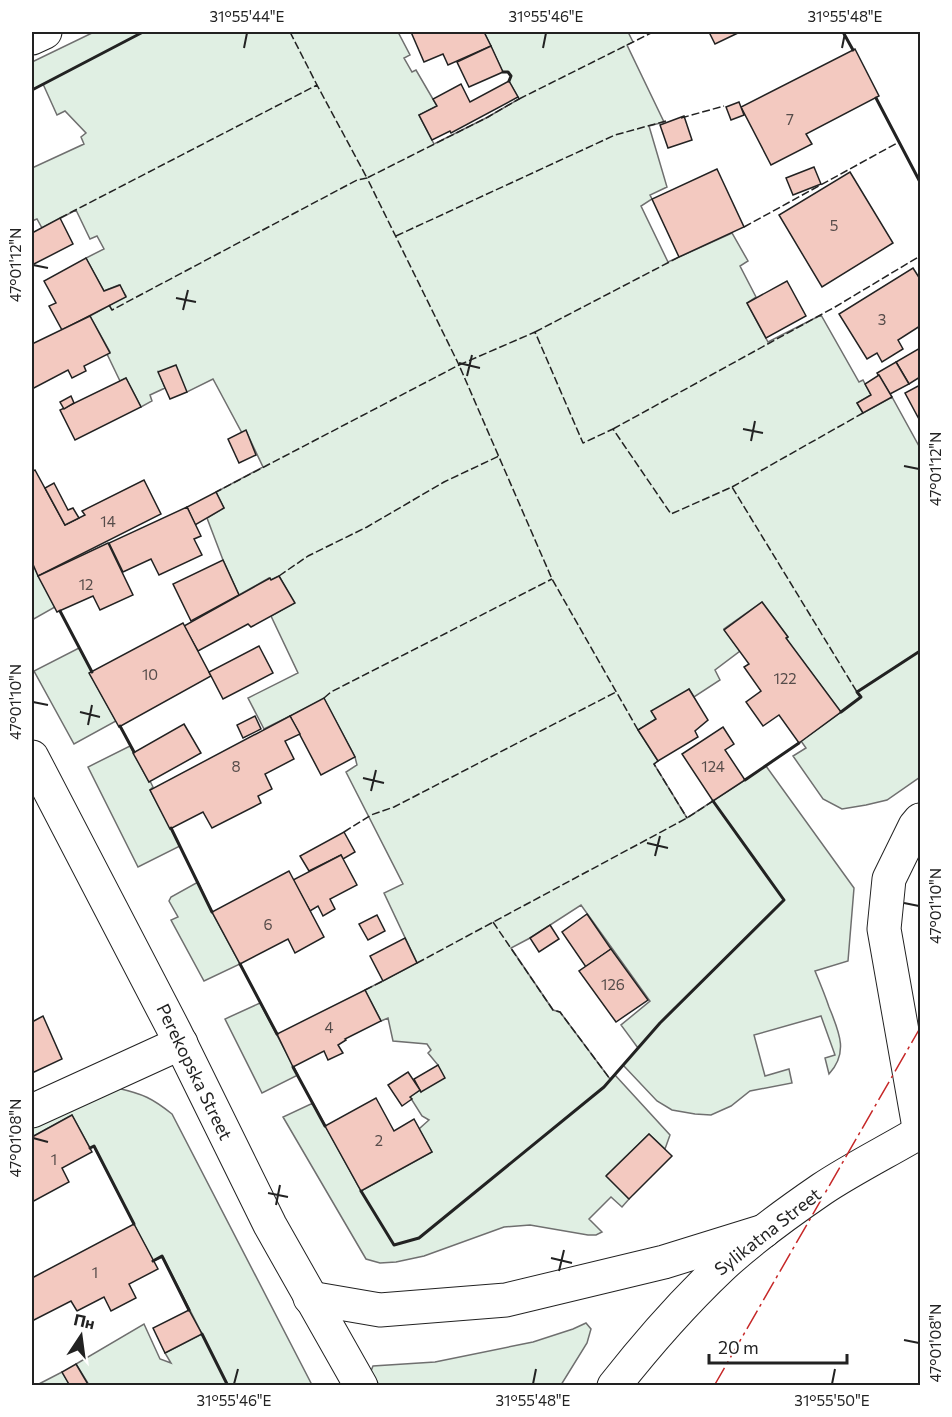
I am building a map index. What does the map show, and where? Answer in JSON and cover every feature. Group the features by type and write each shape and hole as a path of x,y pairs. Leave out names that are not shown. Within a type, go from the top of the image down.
{"street":[{"path":"32,38 45,32"},
{"name":"Perekopska Street","path":"32,757 181,1043 270,1225 361,1386"},
{"path":"920,1132 884,929 889,879 915,826 921,820"},
{"path":"32,1112 181,1043"},
{"name":"Sylikatna Street","path":"614,1386 689,1299 722,1266 764,1231 824,1188 920,1132"},
{"path":"310,1298 380,1310 506,1300 664,1262 764,1231"}],"green space":[{"path":"94,32 398,32 410,55 404,58 412,72 416,70 437,106 419,115 434,144 519,99 509,81 511,76 508,72 503,72 484,32 628,32 633,42 627,45 664,122 649,126 667,187 650,195 652,199 641,206 668,262 732,233 748,261 740,266 756,297 747,303 768,342 821,315 859,382 863,380 871,395 857,403 863,413 892,397 920,446 920,777 887,800 866,805 842,809 823,799 793,756 806,748 801,741 841,712 786,639 788,637 762,602 724,629 740,651 715,670 720,680 694,697 689,689 656,719 638,730 658,761 654,764 687,818 766,766 854,888 848,961 815,971 839,1033 839,1058 829,1074 825,1058 835,1055 821,1016 754,1035 765,1076 789,1069 792,1083 750,1091 731,1106 711,1115 672,1110 657,1101 623,1065 638,1048 621,1025 650,1001 581,905 511,948 553,1010 560,1012 610,1079 615,1075 670,1135 665,1149 649,1134 607,1175 629,1199 622,1207 611,1197 589,1219 602,1232 596,1235 530,1225 504,1227 424,1256 380,1263 366,1259 283,1117 313,1103 361,1191 432,1152 419,1129 429,1120 422,1116 410,1097 420,1090 421,1092 438,1065 428,1053 431,1050 427,1044 393,1041 388,1018 381,1021 365,990 417,963 384,893 403,884 346,772 357,765 355,757 324,699 264,729 248,698 298,673 271,616 294,603 279,576 271,580 269,578 239,595 207,518 224,508 216,492 263,467 246,431 242,433 213,379 187,392 159,372 165,388 150,395 152,401 141,407 126,378 120,381 107,354 110,352 90,316 126,296 119,285 104,291 86,258 104,249 97,236 90,239 76,210 42,228 37,219 32,221 32,168 84,144 81,137 86,133 65,111 57,115 43,84 32,90 32,62"},
{"path":"32,563 55,607 32,620"},
{"path":"79,648 92,672 90,674 116,721 74,744 34,671"},
{"path":"130,746 153,787 150,790 180,846 138,867 88,767"},
{"path":"198,882 240,964 204,981 171,920 178,917 169,901 171,897"},
{"path":"260,1003 298,1075 262,1093 225,1019"},
{"path":"117,1088 147,1097 172,1114 312,1385 89,1385 76,1364 144,1324 160,1359 171,1363 165,1353 202,1334 163,1257 153,1261 94,1147 90,1148 72,1115 32,1137 32,1123"},
{"path":"586,1323 591,1329 587,1343 561,1385 379,1385 371,1371 373,1366 435,1362 533,1342"},
{"path":"62,1372 70,1385 35,1386"}],"building":[{"path":"411,32 484,32 491,46 448,65 443,54 424,62"},
{"path":"709,32 740,32 715,44"},
{"path":"491,46 503,72 469,87 457,62"},
{"path":"855,49 879,96 806,134 812,144 771,165 741,107"},
{"path":"509,81 518,97 451,133 450,131 432,140 419,115 437,106 433,99 461,84 470,102"},
{"path":"739,102 744,115 731,120 726,107"},
{"path":"684,116 692,140 668,148 660,125"},
{"path":"814,167 821,184 793,195 786,178"},
{"path":"717,169 744,227 679,257 652,199"},
{"path":"850,172 893,243 822,287 779,215"},
{"path":"60,218 73,244 32,265 32,233"},
{"path":"86,258 104,291 120,285 126,297 62,330 49,306 56,303 44,281"},
{"path":"913,268 920,279 920,326 898,340 903,349 882,362 877,353 867,359 839,314"},
{"path":"787,281 806,316 766,338 747,303"},
{"path":"90,316 110,353 84,366 86,371 72,378 68,370 32,389 32,344"},
{"path":"920,348 920,377 909,384 896,362"},
{"path":"896,362 909,384 890,394 877,373"},
{"path":"176,365 187,392 170,399 158,372"},
{"path":"879,375 892,397 863,413 857,403 871,395 865,384"},
{"path":"126,378 141,407 75,440 60,410"},
{"path":"920,385 920,421 905,393"},
{"path":"71,396 74,403 64,409 60,402"},
{"path":"246,430 256,455 239,463 228,439"},
{"path":"35,470 65,525 85,515 82,511 144,480 161,514 38,576 32,562 32,472"},
{"path":"54,483 68,510 73,508 79,518 65,525 45,488"},
{"path":"216,492 224,508 195,525 187,507"},
{"path":"187,507 201,536 194,539 202,555 159,575 151,559 123,572 109,543"},
{"path":"108,543 133,595 100,610 93,596 57,612 38,576"},
{"path":"223,560 239,595 191,621 173,584"},
{"path":"279,576 295,603 251,627 248,624 198,651 184,626 270,578 271,580"},
{"path":"762,602 841,712 799,743 779,715 763,726 746,702 761,691 744,667 749,664 724,630"},
{"path":"183,623 211,676 119,727 89,673"},
{"path":"259,646 273,673 223,699 209,672"},
{"path":"689,689 708,720 695,731 698,737 658,761 638,730 656,719 651,711"},
{"path":"324,698 355,757 321,775 290,716"},
{"path":"255,716 261,729 243,738 237,725"},
{"path":"290,716 300,734 285,741 294,759 265,774 272,789 258,796 261,803 212,828 203,812 170,829 150,790"},
{"path":"184,724 201,753 149,782 133,753"},
{"path":"723,727 734,744 725,750 745,780 713,801 682,754"},
{"path":"344,832 355,852 343,859 341,855 309,871 300,856"},
{"path":"341,855 357,885 330,899 335,909 323,916 318,906 310,911 293,880"},
{"path":"289,871 324,937 295,953 288,939 240,964 212,912"},
{"path":"587,914 611,949 586,967 562,932"},
{"path":"377,915 385,931 368,940 359,924"},
{"path":"550,925 559,939 539,952 530,938"},
{"path":"405,938 417,963 383,981 370,956"},
{"path":"611,949 648,1000 616,1022 579,971"},
{"path":"365,990 381,1021 345,1039 338,1045 343,1053 328,1060 324,1051 293,1067 277,1034"},
{"path":"43,1016 62,1059 32,1073 32,1022"},
{"path":"438,1065 445,1078 421,1092 414,1079"},
{"path":"408,1072 420,1090 402,1106 388,1085"},
{"path":"376,1098 394,1131 414,1119 432,1152 361,1191 325,1126"},
{"path":"72,1115 92,1152 62,1168 69,1182 32,1202 32,1137"},
{"path":"649,1134 672,1156 629,1199 606,1176"},
{"path":"134,1224 158,1269 129,1284 136,1298 111,1311 104,1297 77,1311 71,1301 32,1321 32,1278"},
{"path":"189,1310 202,1334 165,1353 153,1328"},
{"path":"76,1364 89,1386 70,1386 62,1372"}],"fence":[{"path":"290,32 317,85"},
{"path":"519,99 653,32"},
{"path":"60,218 317,85 367,178 488,117 519,99 518,97"},
{"path":"681,118 724,106"},
{"path":"396,236 615,135 666,121"},
{"path":"744,227 899,142"},
{"path":"109,305 112,310 357,180 367,178 459,365 216,492"},
{"path":"613,429 835,307 920,256"},
{"path":"535,332 679,257"},
{"path":"638,730 552,579 459,365 535,332 583,443 613,429 671,514 732,487 857,692"},
{"path":"732,487 863,413"},
{"path":"279,576 308,556 367,527 444,482 499,456"},
{"path":"324,698 331,692 552,579"},
{"path":"344,832 371,815 394,807 616,692"},
{"path":"658,761 654,764 687,818"},
{"path":"417,963 687,818 713,801"},
{"path":"493,922 553,1010 560,1012 610,1079"},
{"path":"365,990 383,981"}],"wall":[{"path":"32,90 143,32"},
{"path":"843,32 853,50"},
{"path":"503,72 508,72 511,76 509,81"},
{"path":"876,98 920,182"},
{"path":"60,611 92,672"},
{"path":"841,712 861,697 857,692 920,651"},
{"path":"120,726 134,752"},
{"path":"745,780 799,743"},
{"path":"361,1191 394,1245 419,1238 604,1087 660,1023 784,900 713,801"},
{"path":"171,828 212,912"},
{"path":"240,964 277,1034"},
{"path":"293,1067 325,1126"},
{"path":"90,1148 94,1146 134,1224"},
{"path":"153,1261 162,1256 189,1310"},
{"path":"202,1334 228,1386"}],"power":[{"path":"714,1386 920,1028"}]}
